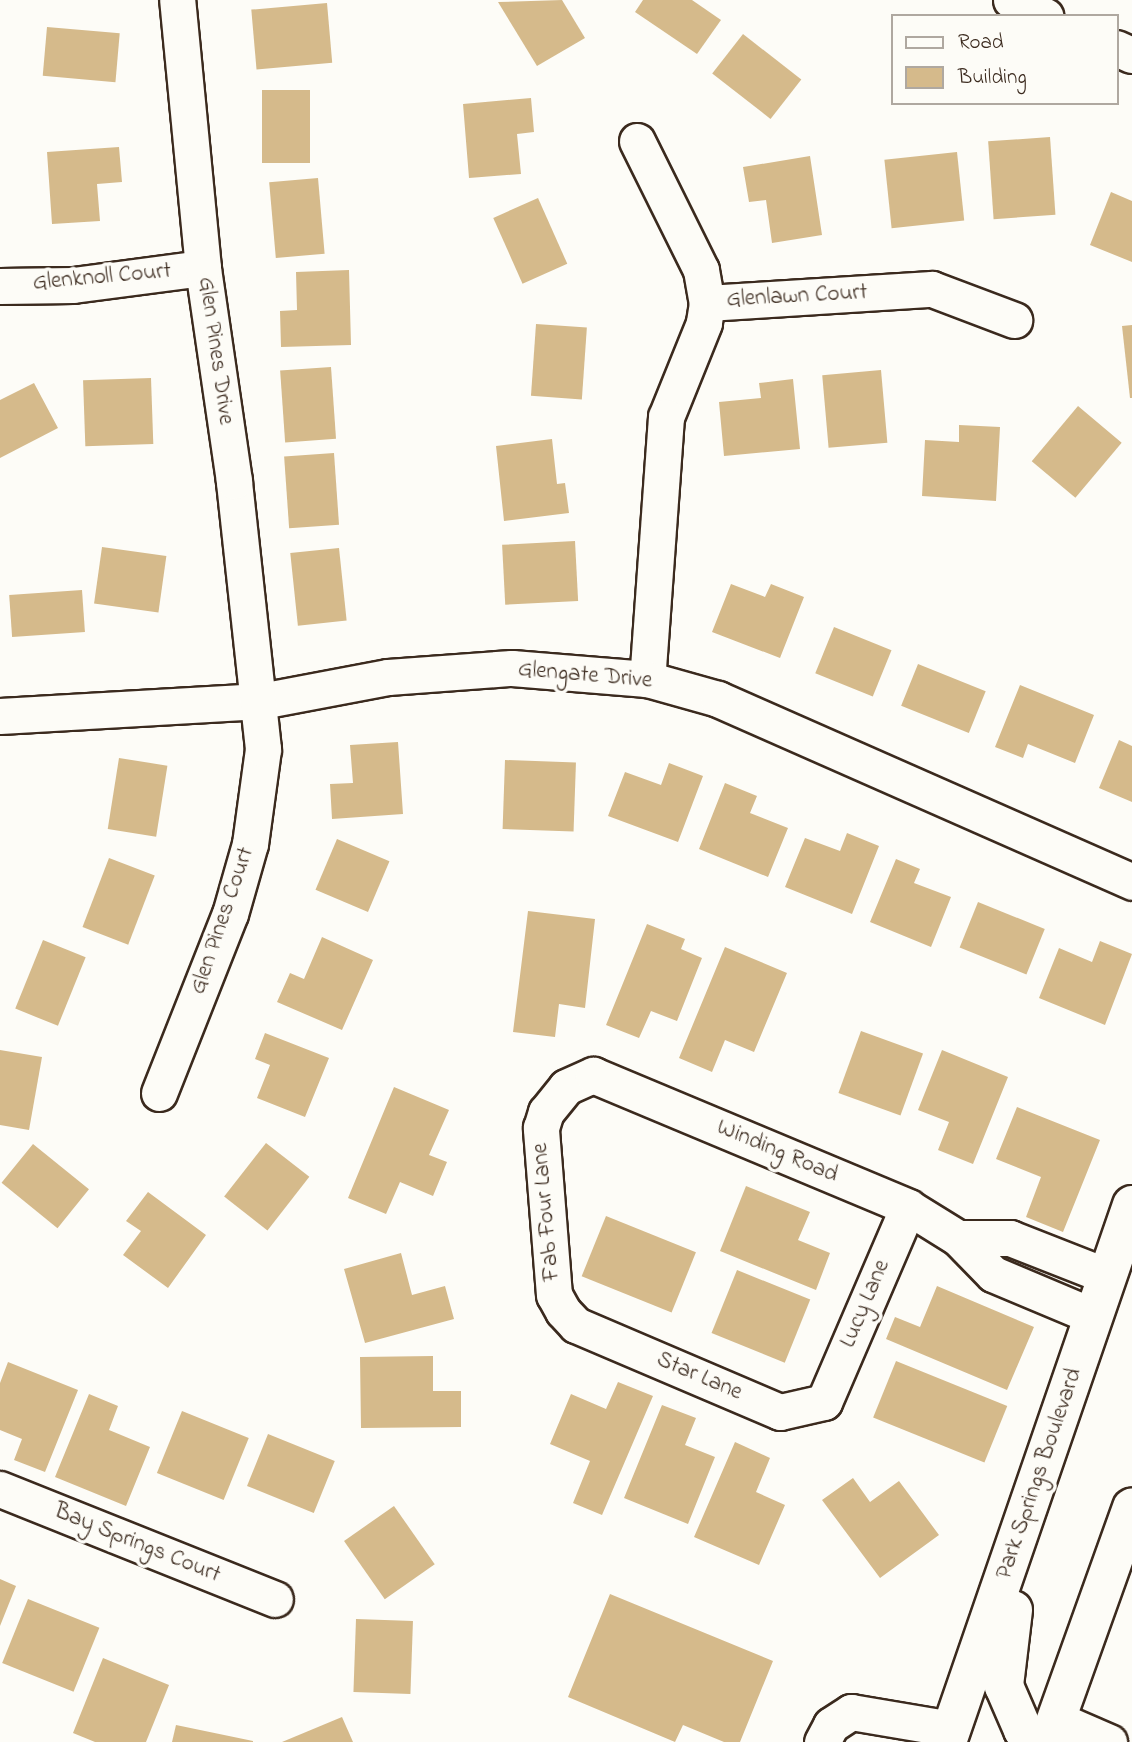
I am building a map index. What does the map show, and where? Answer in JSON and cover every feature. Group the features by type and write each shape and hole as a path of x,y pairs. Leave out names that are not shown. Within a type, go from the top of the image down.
{"main road":[{"name":"Park Springs Boulevard","path":"950,1736 1132,1205"},
{"path":"1029,1511 1004,1686 1023,1730 1048,1734 1132,1508"}],"street":[{"name":"Glen Pines Drive","path":"177,0 203,268 261,701"},
{"path":"1012,0 1042,14"},
{"path":"637,141 701,271 706,303"},
{"name":"Glenknoll Court","path":"0,286 73,285 203,268"},
{"name":"Glenlawn Court","path":"647,679 666,417 704,323 706,303 932,289 1014,320"},
{"name":"Glengate Drive","path":"0,716 261,701 388,677 512,668 647,679 718,699 1132,882"},
{"name":"Glen Pines Court","path":"159,1093 230,914 250,844 263,749 261,701"},
{"name":"Winding Road","path":"593,1075 908,1207 958,1238 993,1274 1093,1316"},
{"name":"Fab Four Lane","path":"576,1325 554,1295 541,1128 546,1112 566,1087 593,1075"},
{"name":"Lucy Lane","path":"824,1402 908,1207"},
{"path":"958,1238 1010,1238 1107,1276"},
{"name":"Star Lane","path":"576,1325 780,1412 824,1402"},
{"name":"Bay Springs Court","path":"0,1489 275,1600"},
{"path":"822,1742 831,1725 850,1713 950,1736"},
{"path":"1048,1734 1109,1742"}],"building":[{"path":"562,0 585,38 537,66 498,2"},
{"path":"643,0 692,0 721,20 697,54 635,12"},
{"path":"327,3 332,63 257,69 251,10"},
{"path":"47,27 120,33 115,82 43,76"},
{"path":"743,34 801,80 771,119 712,73"},
{"path":"262,90 310,90 310,163 262,163"},
{"path":"531,98 534,132 517,134 521,174 469,178 463,104"},
{"path":"1050,137 1055,215 994,219 988,141"},
{"path":"119,147 122,182 97,184 100,221 52,224 47,152"},
{"path":"957,152 964,221 892,228 884,160"},
{"path":"810,156 822,235 772,243 766,200 749,202 743,167"},
{"path":"318,178 325,254 276,258 269,182"},
{"path":"1111,192 1132,201 1132,262 1090,245"},
{"path":"538,198 567,264 523,284 493,218"},
{"path":"349,270 351,345 281,347 280,311 297,310 296,272"},
{"path":"536,324 587,328 582,399 531,396"},
{"path":"1132,325 1132,398 1130,398 1122,326"},
{"path":"331,367 336,439 285,442 280,371"},
{"path":"881,370 887,443 829,448 822,375"},
{"path":"151,378 153,444 85,446 83,380"},
{"path":"793,379 800,449 724,456 719,402 761,398 759,383"},
{"path":"34,383 58,428 0,458 0,400"},
{"path":"1078,406 1122,443 1075,498 1032,461"},
{"path":"959,425 1000,427 996,501 922,496 925,440 959,442"},
{"path":"552,439 557,484 565,483 569,513 504,521 496,446"},
{"path":"334,453 339,525 289,528 284,456"},
{"path":"575,541 578,601 505,605 502,545"},
{"path":"102,547 166,556 158,612 94,603"},
{"path":"339,548 347,621 298,626 290,553"},
{"path":"731,584 765,597 771,584 804,597 780,658 712,632"},
{"path":"82,590 85,632 12,637 9,595"},
{"path":"834,627 891,650 873,697 815,673"},
{"path":"918,664 986,691 969,733 901,706"},
{"path":"1020,685 1094,715 1075,763 1028,744 1023,758 995,747"},
{"path":"1119,740 1132,746 1132,802 1099,788"},
{"path":"398,742 403,814 332,819 330,784 353,783 350,745"},
{"path":"119,758 167,766 156,837 108,829"},
{"path":"505,760 576,762 574,831 503,829"},
{"path":"669,763 703,776 678,842 608,816 625,772 661,785"},
{"path":"725,783 757,796 750,813 788,828 768,877 699,849"},
{"path":"847,833 879,846 852,914 785,887 805,838 840,851"},
{"path":"337,839 389,861 368,912 316,890"},
{"path":"109,858 155,876 128,945 82,927"},
{"path":"896,859 920,869 914,883 951,897 931,947 870,922"},
{"path":"978,902 1045,929 1026,974 960,947"},
{"path":"528,911 595,919 585,1008 559,1004 555,1037 513,1032"},
{"path":"647,924 685,939 681,949 702,958 677,1021 651,1011 639,1038 606,1025"},
{"path":"322,937 373,960 342,1030 277,1002 290,973 304,979"},
{"path":"43,940 86,957 58,1026 15,1009"},
{"path":"1100,941 1132,954 1105,1025 1039,998 1059,948 1092,962"},
{"path":"725,947 787,973 754,1052 725,1040 712,1072 679,1058"},
{"path":"861,1031 923,1054 900,1116 838,1093"},
{"path":"265,1033 329,1058 305,1117 257,1098 270,1065 255,1059"},
{"path":"0,1050 42,1057 29,1130 0,1125"},
{"path":"942,1050 1008,1077 973,1164 938,1150 949,1122 918,1110"},
{"path":"394,1087 449,1110 429,1155 447,1162 433,1196 400,1182 386,1214 348,1198"},
{"path":"1017,1107 1100,1140 1063,1232 1026,1217 1041,1177 996,1159"},
{"path":"266,1143 309,1177 267,1230 224,1197"},
{"path":"33,1144 89,1189 57,1228 2,1183"},
{"path":"746,1186 810,1212 798,1240 830,1253 816,1290 720,1251"},
{"path":"148,1192 206,1235 168,1288 123,1255 141,1231 126,1221"},
{"path":"606,1216 696,1252 672,1313 582,1276"},
{"path":"401,1253 412,1295 445,1286 454,1319 365,1343 344,1269"},
{"path":"737,1270 810,1300 785,1363 712,1333"},
{"path":"937,1286 1034,1327 1007,1390 886,1339 895,1317 920,1327"},
{"path":"433,1356 433,1391 461,1391 461,1427 361,1428 360,1357"},
{"path":"896,1361 1007,1406 984,1463 873,1418"},
{"path":"8,1362 78,1390 45,1472 14,1460 22,1439 0,1430 0,1383"},
{"path":"618,1382 653,1396 602,1515 573,1503 590,1461 550,1444 571,1394 606,1409"},
{"path":"89,1394 118,1406 109,1430 150,1447 126,1506 55,1477"},
{"path":"662,1405 696,1418 685,1445 715,1457 688,1524 624,1498"},
{"path":"182,1411 249,1438 224,1500 157,1473"},
{"path":"268,1434 335,1461 314,1513 247,1486"},
{"path":"735,1442 770,1458 756,1492 785,1505 759,1565 694,1537"},
{"path":"853,1478 870,1502 899,1481 939,1535 880,1578 822,1500"},
{"path":"394,1506 435,1564 385,1599 344,1541"},
{"path":"0,1579 16,1586 0,1626"},
{"path":"610,1594 773,1661 740,1742 724,1742 683,1725 675,1742 568,1697"},
{"path":"28,1599 99,1628 74,1692 2,1663"},
{"path":"356,1619 413,1621 410,1694 353,1692"},
{"path":"103,1658 169,1685 146,1742 95,1742 73,1733"},
{"path":"342,1717 353,1742 282,1742"},
{"path":"176,1725 253,1741 253,1742 172,1742"}]}
